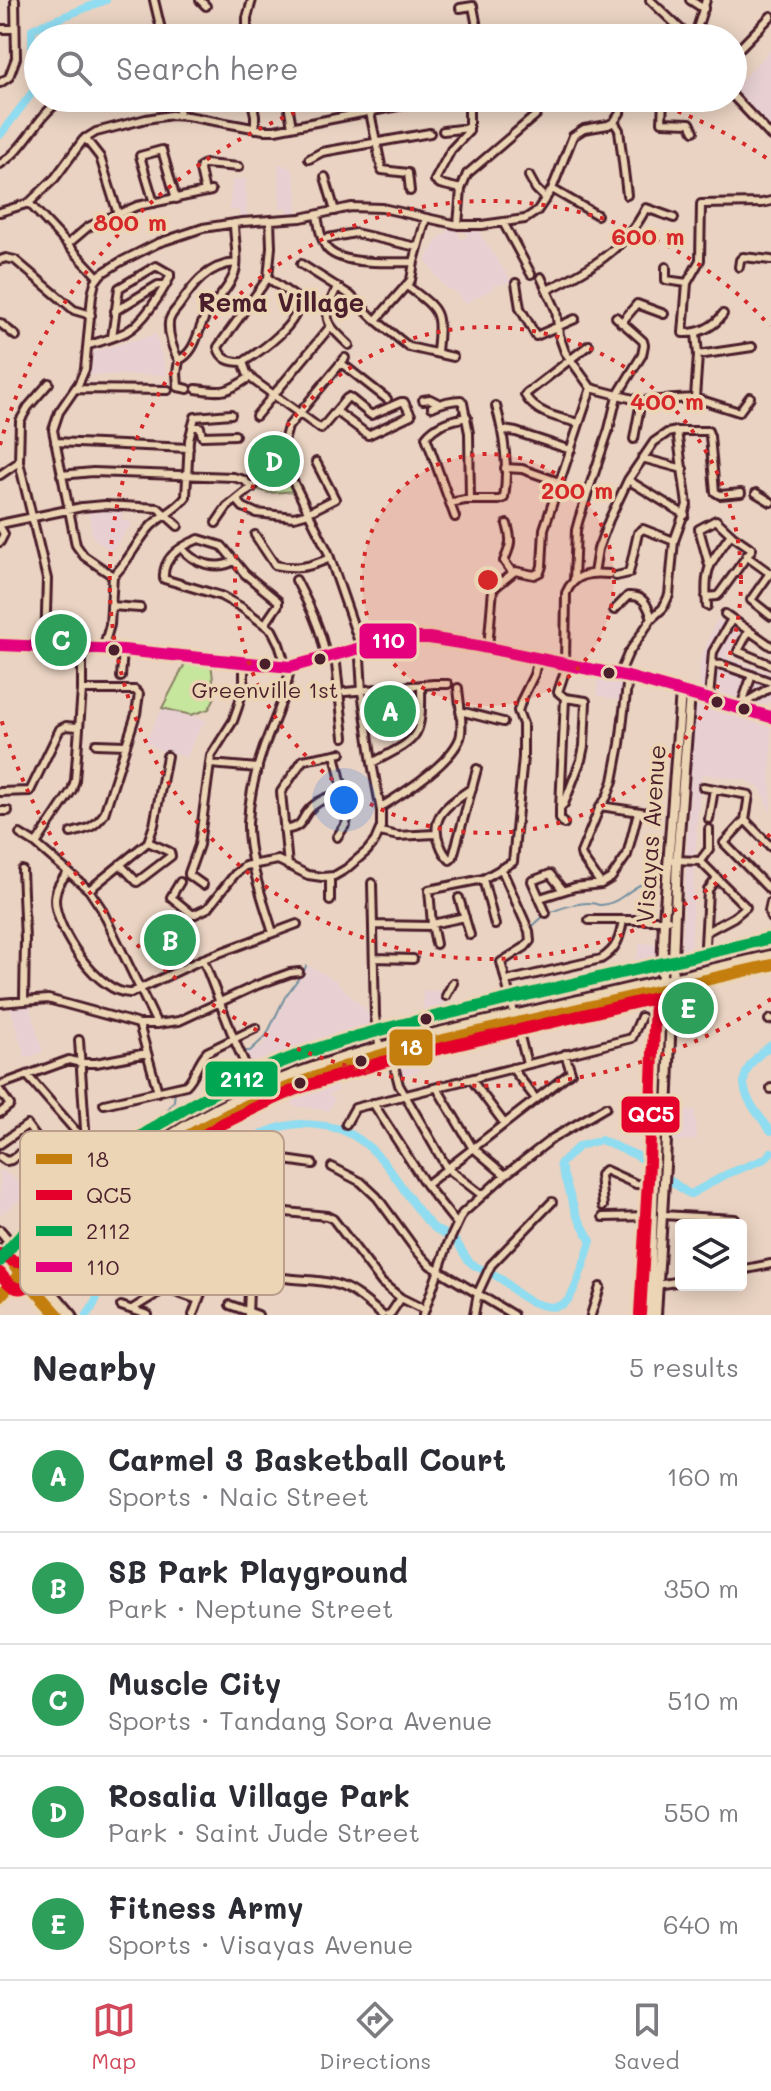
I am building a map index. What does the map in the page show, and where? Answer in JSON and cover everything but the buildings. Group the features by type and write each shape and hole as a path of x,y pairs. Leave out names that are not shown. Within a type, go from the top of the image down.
{"main road":[{"path":"0,645 123,650 288,667 396,639 415,637 446,640 623,676 771,717"},
{"name":"Visayas Avenue","path":"657,1219 654,1175 664,920 672,860 685,693"},
{"name":"Visayas Avenue","path":"656,1315 657,1219 665,1165 676,920 672,860"},
{"path":"672,983 692,974 771,955"},
{"path":"645,989 656,974 662,958"},
{"path":"673,961 681,970 692,974"},
{"path":"194,1131 294,1073 661,985 771,965"},
{"path":"645,989 657,1000 661,1009"},
{"path":"0,1231 20,1254"},
{"path":"9,1241 20,1248"},
{"path":"1,1250 20,1272"},
{"path":"1,1250 6,1266 1,1289"},
{"path":"1,1289 20,1268"},
{"name":"Visayas Avenue","path":"649,1315 654,1286"},
{"path":"40,1295 58,1315"},
{"path":"56,1295 72,1314"}],"street":[{"path":"0,83 9,77 16,58 15,0"},
{"path":"154,0 160,24"},
{"path":"247,24 252,0"},
{"path":"650,0 677,24"},
{"path":"690,0 704,9"},
{"path":"698,24 706,0"},
{"path":"460,8 472,6 477,24"},
{"path":"747,41 771,16"},
{"path":"0,29 15,29"},
{"path":"747,111 771,136"},
{"path":"0,164 13,154 47,112"},
{"path":"254,112 255,129"},
{"path":"289,112 292,127"},
{"path":"0,212 29,203 55,178 85,138 96,132 146,119 180,115 275,130 370,112 382,170 408,173 410,191"},
{"path":"461,189 436,182 435,178 451,150 469,128 469,112"},
{"path":"113,576 77,549 53,430 55,419 85,369 93,290 98,277 158,243 203,228 234,223 317,215 368,206 458,225 503,222 531,216 552,189 575,133 608,125 614,122 619,112"},
{"path":"662,112 662,122 690,123 694,131"},
{"path":"458,225 461,189 467,174 536,115"},
{"path":"614,122 619,130 627,195"},
{"path":"443,131 469,128"},
{"path":"309,159 322,152 430,133"},
{"path":"85,138 100,157 118,214"},
{"path":"154,203 140,156 162,150 176,199"},
{"path":"68,244 88,227 137,206 208,192 200,170 203,165 239,167"},
{"path":"529,176 546,199"},
{"path":"325,177 335,211"},
{"path":"552,189 597,215"},
{"path":"723,314 718,321 696,333 683,333 687,283 700,260 701,204 771,201"},
{"path":"29,203 98,277"},
{"path":"547,290 579,275 618,246 638,224 646,208 674,218"},
{"path":"317,215 330,252 374,263 414,262"},
{"path":"376,320 412,279 426,218"},
{"path":"268,278 298,299 298,309 281,333 243,362 228,360 218,347 268,278 270,220"},
{"path":"503,222 531,274"},
{"path":"179,360 186,356 200,335 205,318 234,274 234,223"},
{"path":"323,239 355,233 417,247"},
{"path":"739,267 743,257 771,260"},
{"path":"0,260 15,260 74,310 91,315"},
{"path":"236,263 220,266 203,275 188,291 170,318 170,334 179,360 178,387 224,392 250,377"},
{"path":"301,264 350,295 409,347 453,357"},
{"path":"89,345 112,337 133,328 166,285 170,275 161,267 156,266 117,291 112,337"},
{"path":"666,267 666,280 687,283"},
{"path":"541,277 556,310 562,344 591,388 641,401 695,398 739,412 750,397"},
{"path":"516,283 520,308 536,336 575,319"},
{"path":"115,311 158,285 166,285"},
{"path":"407,286 435,308 440,325 437,352"},
{"path":"337,287 327,314 330,327 349,345"},
{"path":"574,580 579,519 617,396 639,362 644,345 619,320 637,304 664,314"},
{"path":"0,323 16,336"},
{"path":"256,416 330,327"},
{"path":"695,398 696,333"},
{"path":"579,423 542,411 525,395 589,345"},
{"path":"698,355 752,347"},
{"path":"180,882 171,897 197,915 208,908 245,866 275,859 313,876 330,877 357,860 380,832 381,807 362,691 360,648 330,558 290,475 284,441 288,427 343,361 387,399"},
{"path":"243,362 250,377 321,429 347,397 371,415 403,402 411,415 368,435 336,411"},
{"path":"45,647 47,579 19,462 20,421 49,383"},
{"path":"488,648 493,589 512,572 534,575 540,572 544,529 591,388"},
{"path":"75,389 168,390"},
{"path":"423,400 430,399 435,405 461,400 463,403 469,433 470,500"},
{"path":"634,439 641,401"},
{"path":"450,503 504,498 503,430 496,406"},
{"path":"103,649 110,625 113,576 149,528 186,497 189,448 197,416 231,414"},
{"path":"455,517 426,437 444,422 467,417"},
{"path":"192,427 200,427 202,436 235,435"},
{"path":"503,430 571,450"},
{"path":"594,573 601,538 628,480 659,437 677,431 708,431 715,492 720,495 741,493"},
{"path":"601,884 581,853 600,806 610,791 615,771 623,676 628,654 652,618 663,608 669,595 674,541 687,505 677,431"},
{"path":"216,523 221,514 258,482 263,446 269,442 284,441"},
{"path":"55,442 189,448"},
{"path":"642,458 683,469"},
{"path":"0,475 19,462"},
{"path":"237,500 256,513 294,517 309,512 335,499 316,462"},
{"path":"505,468 522,469 559,482"},
{"path":"61,475 93,472 237,477 252,488"},
{"path":"628,480 685,515"},
{"path":"756,493 771,502"},
{"path":"0,542 4,534 0,526 96,505 158,508 178,526"},
{"path":"706,597 720,593 752,549 716,520 699,529 709,565"},
{"path":"507,524 511,548 504,561 512,572"},
{"path":"560,808 581,760 586,701 565,698 558,692 568,665 566,593 574,580 581,576 629,573 638,533 643,529 674,541"},
{"path":"707,606 705,581 709,565 731,534"},
{"path":"255,535 275,565 308,567 330,558"},
{"path":"265,624 278,601 250,579 222,546 195,539 170,556 162,576 166,580 228,598 265,624 275,636 288,667 287,686 251,794 248,824 254,864 273,933"},
{"path":"182,548 192,559 214,566 225,566 234,561"},
{"path":"746,556 770,574 751,600 771,616"},
{"path":"296,580 330,656 344,737"},
{"path":"614,610 628,596 640,597 652,618"},
{"path":"111,606 140,608"},
{"path":"709,699 715,648 728,616 768,644 757,659"},
{"path":"749,630 738,651 771,665"},
{"path":"36,844 73,786 82,690 82,648"},
{"path":"121,677 123,650"},
{"path":"436,944 429,890 483,879 513,861 523,757 523,724 518,711 538,658"},
{"path":"203,885 189,874 199,845 210,764 214,750 238,707 244,685 244,662"},
{"path":"712,664 723,665 771,684 741,707"},
{"path":"741,707 752,675"},
{"path":"345,692 448,684"},
{"path":"372,763 405,745 417,731 421,713 421,685"},
{"path":"381,807 438,767 459,740 458,688"},
{"path":"71,833 97,824 104,814 136,714 139,692 82,690"},
{"path":"564,824 560,819 560,808 565,698"},
{"path":"460,711 503,722"},
{"path":"0,792 30,791 60,729 78,727"},
{"path":"96,744 126,745"},
{"path":"288,866 281,792 298,764 307,758 338,754 348,817 337,837"},
{"path":"89,890 148,842 167,756"},
{"path":"210,764 258,768"},
{"path":"472,788 441,812 435,834 446,857 451,860 472,788 477,769"},
{"path":"703,787 749,795 745,820 724,843 771,891"},
{"path":"709,819 714,789"},
{"path":"284,830 298,827 313,805 344,793"},
{"path":"600,806 654,814"},
{"path":"540,898 563,890 601,884 611,878 627,855 638,812"},
{"path":"745,820 771,847"},
{"path":"700,861 709,849 709,829"},
{"path":"380,832 403,836 435,834"},
{"path":"20,834 89,890 101,908 157,1024"},
{"path":"120,864 137,882 171,856 170,852 148,842"},
{"path":"672,860 700,861 746,907 706,932"},
{"path":"501,868 529,931 529,945 502,961 527,1064"},
{"path":"22,870 24,1000"},
{"path":"68,872 58,883 55,900 60,921 87,965 104,982 122,993 131,993 203,959 297,924"},
{"path":"546,913 533,879 552,875 563,890"},
{"path":"330,877 330,901"},
{"path":"705,945 708,890 717,878"},
{"path":"483,879 495,925"},
{"path":"372,883 375,1017 385,1050 404,1095 447,1168 482,1195"},
{"path":"459,898 470,935"},
{"path":"771,902 771,918"},
{"path":"374,925 432,925 465,917"},
{"path":"589,920 676,920"},
{"path":"508,980 601,959 618,944 623,920"},
{"path":"374,958 413,959"},
{"path":"203,959 258,1094"},
{"path":"0,1003 57,1000 139,1024 157,1024 179,1021 280,976 299,972"},
{"path":"446,996 453,983"},
{"path":"346,1124 355,1108 632,1038 641,1017"},
{"path":"139,1024 158,1092"},
{"path":"104,1104 188,1085 207,1052 256,1028"},
{"path":"79,1040 85,1131"},
{"path":"0,1113 10,1105 0,1088 27,1075 69,1060 96,1063 147,1053"},
{"path":"426,1185 571,1072 565,1054"},
{"path":"512,1068 536,1099"},
{"path":"27,1075 76,1131"},
{"path":"471,1079 504,1123"},
{"path":"437,1088 472,1147 505,1175"},
{"path":"373,1103 426,1185 457,1224"},
{"path":"284,1212 331,1217 382,1283 424,1313 462,1214 553,1138 606,1107"},
{"path":"0,1144 27,1125 31,1131"},
{"path":"0,1157 6,1161 20,1153"},
{"path":"284,1160 313,1164"},
{"path":"332,1167 361,1182 377,1197 430,1265 513,1315"},
{"path":"603,1206 600,1175 605,1170 636,1184 654,1185"},
{"path":"474,1315 478,1293 491,1265 552,1202"},
{"path":"603,1217 675,1219"},
{"path":"747,1269 771,1264"},
{"path":"284,1279 344,1287 385,1315 391,1313 401,1298"},
{"path":"654,1286 675,1282"},
{"path":"591,1315 600,1287"},
{"path":"132,1309 154,1295"},
{"path":"184,1295 198,1300"},
{"path":"193,1315 200,1295"},
{"path":"230,1305 258,1315"},
{"path":"121,1306 148,1315"}],"shaded area":[{"path":"771,49 771,131 747,104 747,74"},
{"path":"278,163 293,169 297,215 288,216 287,207 280,208"},
{"path":"246,179 247,218 240,218 239,210 229,210 232,180"},
{"path":"448,227 455,228 462,239 467,236 462,229 477,229 512,282 493,286 493,289 464,304 455,291 446,288 425,260"},
{"path":"156,334 167,375 89,375 92,352"},
{"path":"122,509 122,519 132,524 111,551 93,538 88,510"},
{"path":"717,619 740,632 727,657 771,674 771,701 758,708 701,692 699,663"},
{"path":"597,676 622,682 621,701 597,695"},
{"path":"697,700 771,721 771,814 760,788 746,780 702,774 691,959 697,960 705,947 715,963 690,969 681,963 694,708"},
{"path":"162,708 206,720 187,757 161,751 145,742"},
{"path":"639,943 657,944 657,969 653,976 634,960"},
{"path":"309,965 336,981 372,1016 375,1043 302,1066 258,1084 245,1053 260,1047 269,1036 287,997"},
{"path":"423,990 440,991 445,1004 438,1018 438,1027 422,1032 419,1018 423,1014"},
{"path":"676,1002 715,1002 715,1016 675,1016"},
{"path":"29,1004 43,1052 25,1058 10,1007"},
{"path":"415,1051 420,1071 400,1076 395,1056"},
{"path":"333,1075 338,1091 328,1094 335,1099 329,1111 293,1106 286,1092"},
{"path":"695,1110 697,1140 673,1141 672,1111"},
{"path":"0,1169 20,1185 20,1200 0,1215"}],"green space":[{"path":"283,446 285,471 296,491 269,493 256,489 263,474 264,447"},
{"path":"187,660 211,662 215,697 209,709 191,715 162,708"}],"waterway":[{"path":"45,24 106,0"},
{"path":"0,135 24,103"},
{"path":"530,928 544,916 558,910 580,904 611,903 642,884"},
{"path":"304,971 306,966"},
{"path":"239,1041 243,1051 250,1051 266,1036 285,997 301,975"},
{"path":"198,1071 206,1057 232,1044"},
{"path":"771,1045 749,1067 744,1087 753,1107 771,1131"},
{"path":"168,1109 174,1101 175,1091 181,1089"},
{"path":"270,1131 300,1124 342,1130 354,1136 374,1151 427,1221 454,1240 471,1263 501,1279 526,1299 550,1307 561,1305 569,1298 591,1241 576,1214 560,1164 579,1146 601,1140 638,1156 691,1194 727,1174 765,1159 771,1152"},
{"path":"87,1315 98,1295"}],"transit line":[{"name":"110","path":"0,645 123,650 290,667 386,641 429,638 628,677 771,717"},
{"name":"2112","path":"150,1131 240,1080 325,1046 395,1026 767,939"},
{"name":"18","path":"197,1131 269,1095 395,1051 771,965"},
{"name":"QC5","path":"211,1131 299,1088 383,1062 655,998 640,1314"},
{"name":"2112","path":"0,1261 20,1237"},
{"name":"QC5","path":"0,1254 20,1262"},
{"name":"18","path":"15,1267 20,1273"},
{"name":"QC5","path":"0,1273 8,1283 20,1289"},
{"name":"18","path":"0,1296 20,1274"},
{"name":"18","path":"40,1295 58,1315"}],"place":[{"name":"Rosalia Village Park","path":"274,461"},
{"name":"Muscle City","path":"61,640"},
{"name":"Greenville 1st","path":"265,664"},
{"name":"Carmel 3 Basketball Court","path":"390,711"},
{"name":"SB Park Playground","path":"170,940"},
{"name":"Fitness Army","path":"688,1008"}],"district":[{"name":"Rema Village","path":"281,302"}]}
